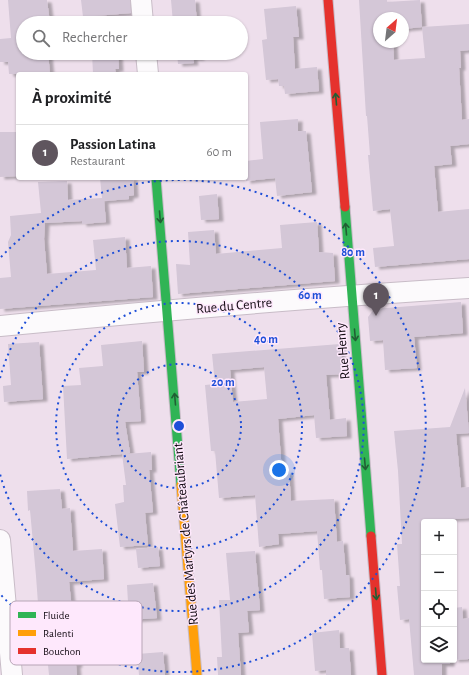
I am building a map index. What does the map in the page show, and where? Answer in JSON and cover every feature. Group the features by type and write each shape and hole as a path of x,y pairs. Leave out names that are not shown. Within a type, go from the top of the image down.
{"street":[{"path":"141,0 142,16"},
{"name":"Rue Henry","path":"328,0 382,675"},
{"path":"147,60 148,72"},
{"name":"Rue des Martyrs de Châteaubriant","path":"156,180 197,675"},
{"name":"Rue du Centre","path":"0,326 167,310 469,288"},
{"path":"0,540 10,652"},
{"path":"11,665 12,675"}],"building":[{"path":"8,0 47,0 49,16 16,16 16,60 49,60 50,72 16,72 16,74 9,74 8,62 0,62 0,39 11,38"},
{"path":"81,0 130,0 131,13 83,16"},
{"path":"171,0 195,0 196,16 172,16"},
{"path":"359,0 387,0 387,2 420,0 422,27 469,24 469,50 460,51 461,68 459,68 462,120 469,119 469,144 450,146 452,164 434,166 438,212 469,209 469,259 375,267 373,248 394,246 390,209 373,211 368,155 370,155"},
{"path":"296,6 299,37 293,37 295,69 317,67 319,91 285,94 284,86 279,86 278,79 266,80 262,40 267,39 264,9"},
{"path":"92,60 118,60 119,69 115,69 116,72 93,72"},
{"path":"178,60 193,60 194,63 178,64"},
{"path":"298,119 298,131 306,131 312,192 277,196 275,178 246,181 248,180 248,161 263,159 260,122"},
{"path":"0,132 16,132 16,176 0,177"},
{"path":"100,180 133,180 134,195 129,196 129,199 104,201 106,222 82,224 82,221 45,223 44,239 47,274 96,270 93,240 125,237 127,268 151,266 153,297 0,309 0,278 11,277 8,242 11,235 10,216 41,213 38,182 67,181 68,200 102,198"},
{"path":"217,194 219,219 201,220 199,196"},
{"path":"317,222 319,252 333,253 335,281 178,294 176,264 190,265 188,232 214,230 216,254 282,248 280,225"},
{"path":"461,302 463,333 414,337 417,368 385,370 383,340 370,341 368,317 374,309"},
{"path":"142,341 144,372 137,372 141,421 125,422 130,453 127,454 151,452 152,470 149,470 153,512 145,513 148,545 120,547 115,504 124,502 123,485 126,485 122,454 67,459 63,386 81,385 79,368 103,366 101,345"},
{"path":"39,342 43,399 4,402 3,386 11,385 8,344"},
{"path":"340,344 343,374 326,375 330,420 346,418 347,436 316,438 314,415 278,419 282,472 289,471 291,501 334,499 337,542 343,541 346,575 349,575 350,597 324,599 317,531 278,534 279,544 259,547 255,495 219,498 215,451 211,451 205,385 215,384 212,354","holes":["264,367 267,399 233,402 230,370"]},
{"path":"465,388 469,433 456,434 461,488 469,487 469,518 421,519 421,663 450,664 442,664 442,675 414,675 409,619 400,620 397,586 400,586 397,544 402,544 394,431 450,427"},
{"path":"60,489 62,509 70,508 73,551 102,549 104,579 69,582 71,601 38,601 27,491"},
{"path":"158,547 160,566 138,568 136,549"},
{"path":"255,551 260,610 247,611 249,632 238,633 241,675 218,675 217,657 222,657 219,600 230,600 226,553"},
{"path":"153,583 157,618 142,619 142,601 128,601 127,585"},
{"path":"462,607 463,619 469,618 469,659 457,660 457,608"},
{"path":"339,630 340,648 349,648 351,675 326,675 326,670 315,671 312,633"},
{"path":"163,652 165,675 139,675 138,665 142,665 142,654"},
{"path":"48,665 76,665 77,675 49,675"}],"traffic: fast":[{"path":"156,180 181,485"},
{"path":"345,207 371,536"}],"traffic: slow":[{"path":"181,485 197,675"}],"traffic: jam":[{"path":"328,0 345,207"},
{"path":"371,536 382,675"}],"place":[{"name":"Passion Latina","path":"376,316"}]}
